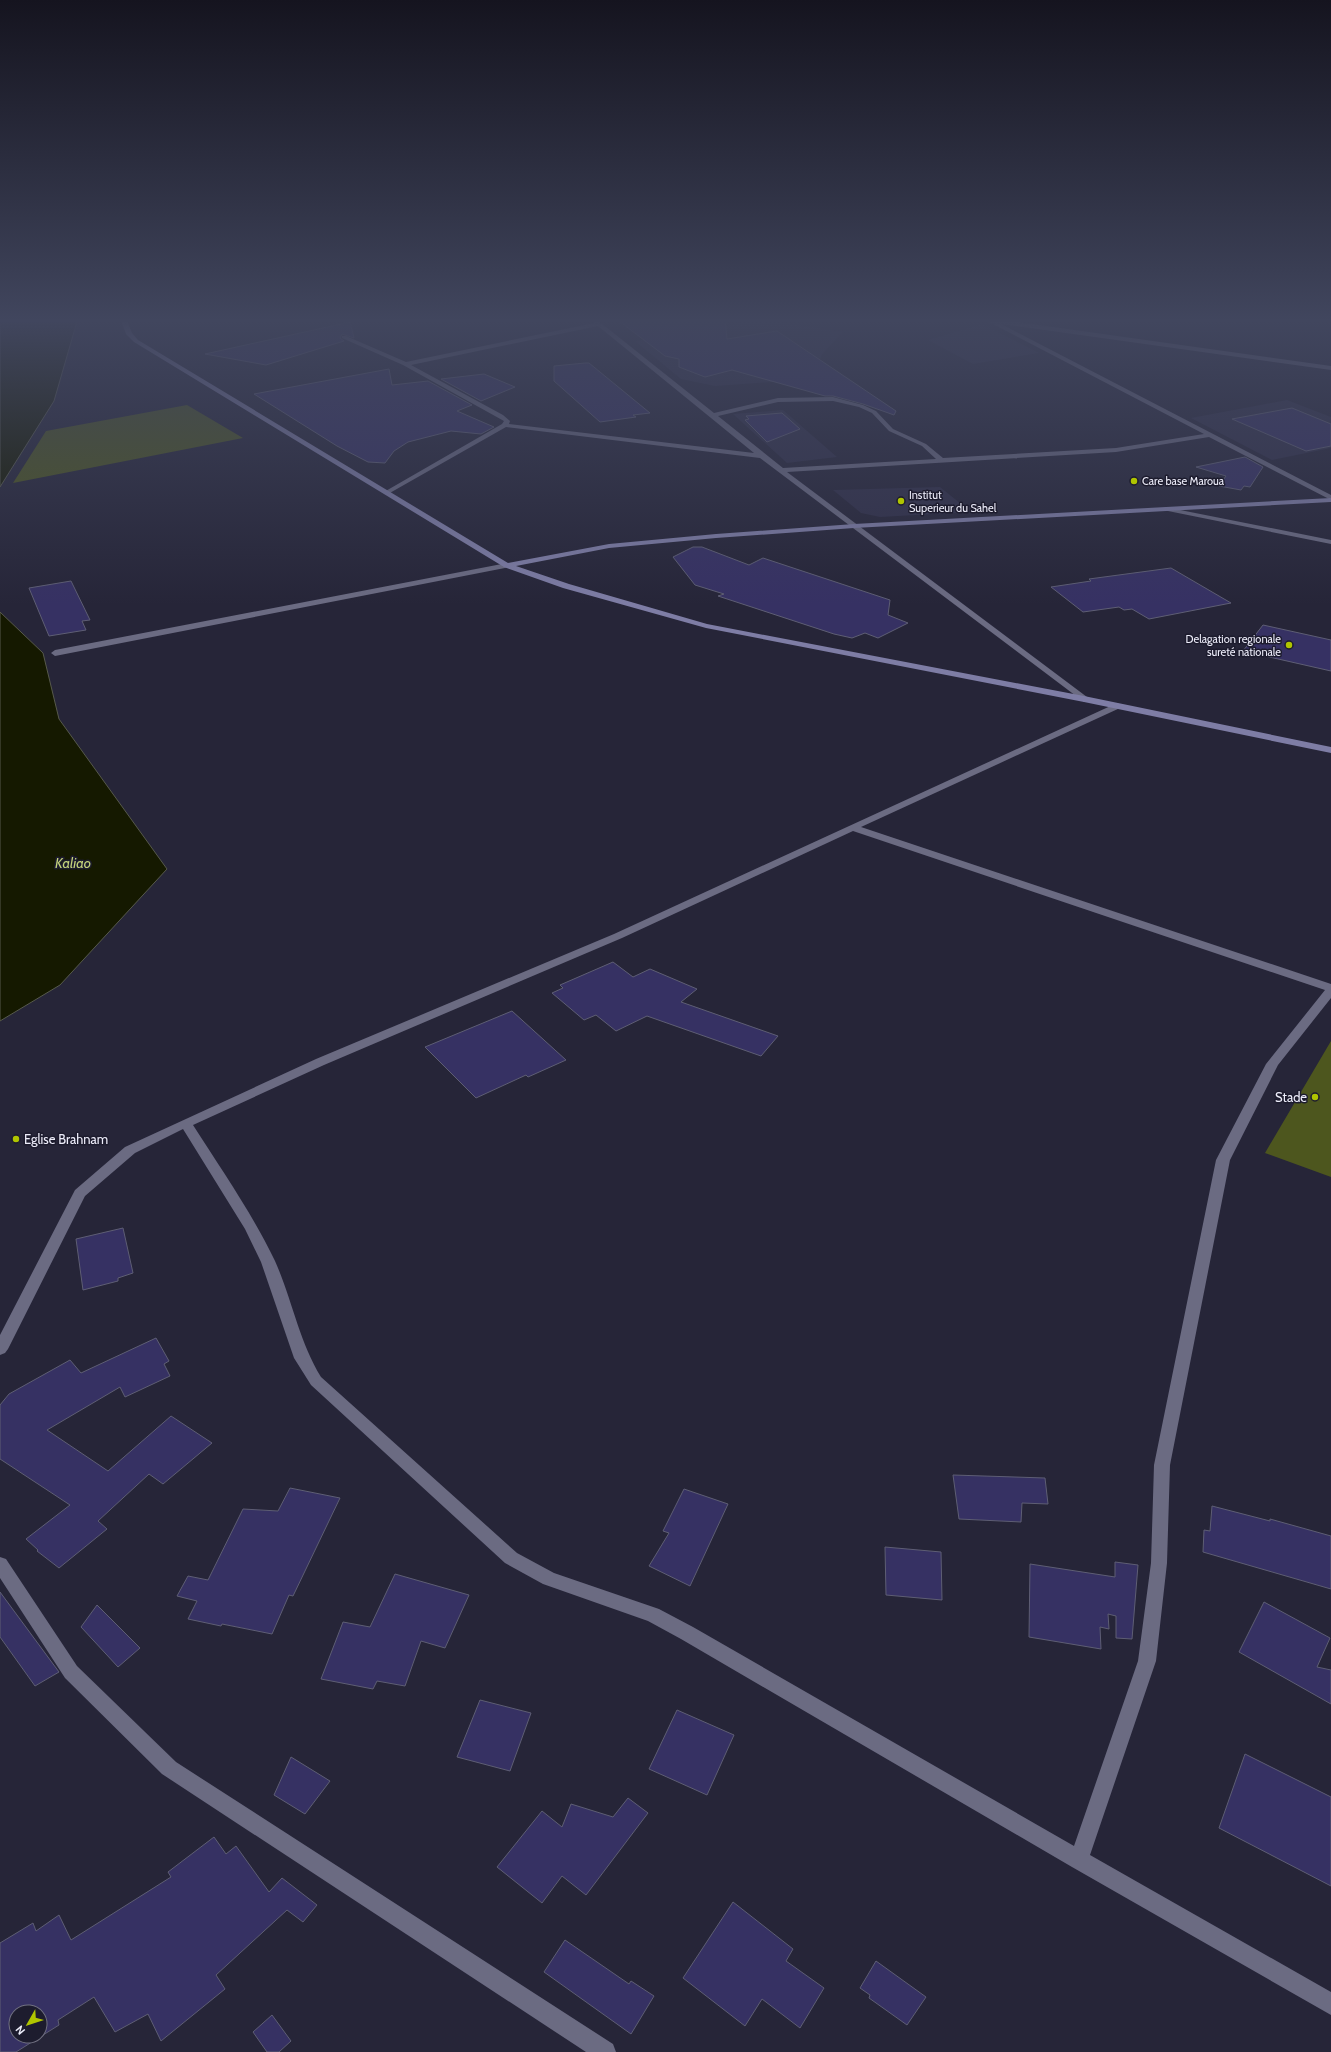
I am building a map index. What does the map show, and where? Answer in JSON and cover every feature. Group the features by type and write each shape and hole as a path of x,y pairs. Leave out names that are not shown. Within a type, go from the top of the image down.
{"street":[{"path":"256,414 507,565 566,586 706,626 1084,699 1331,750"},
{"path":"497,414 507,421 505,425"},
{"path":"714,415 719,414"},
{"path":"876,414 891,430 899,435 924,445 942,461"},
{"path":"1171,414 1331,499"},
{"path":"714,415 762,456 784,470 854,526 1084,699"},
{"path":"386,493 505,425 762,456"},
{"path":"784,470 1116,450 1212,435"},
{"path":"55,654 609,546 716,536 854,526 1331,499"},
{"path":"1168,509 1331,542"},
{"path":"0,1350 80,1193 130,1150 185,1123 320,1062 618,936 1117,706"},
{"path":"852,827 1331,989 1272,1064 1223,1160 1162,1465 1159,1563 1147,1661 1079,1860"},
{"path":"185,1123 250,1228 264,1255 302,1358 316,1380 512,1558 549,1579 653,1615 1331,2004"},
{"path":"0,1564 71,1672 169,1768 605,2052"}],"shaded area":[{"path":"733,414 787,414 837,457 787,463"},
{"path":"1214,414 1323,414 1331,417 1331,448 1272,460 1191,418"},
{"name":"Institut Superieur du Sahel","path":"940,487 971,512 880,517 861,513 833,490"}],"green space":[{"path":"139,414 202,414 243,438 13,483 46,431"},
{"name":"Stade","path":"1331,1041 1331,1177 1265,1153"}],"water":[{"path":"0,414 46,414 0,487"},
{"name":"Kaliao","path":"0,612 43,653 59,719 167,869 60,985 0,1021"}],"building":[{"path":"286,414 463,414 494,427 481,434 451,431 408,442 394,451 385,463 368,462 337,446"},
{"path":"591,414 644,414 633,415 636,417 600,422"},
{"path":"783,414 800,429 767,442 745,420 749,419 746,416"},
{"path":"1261,414 1306,414 1331,424 1331,446 1306,451 1232,419"},
{"path":"1245,457 1263,467 1250,487 1244,486 1241,490 1219,486 1226,476 1196,467"},
{"path":"693,547 702,547 749,565 763,558 890,600 888,615 908,623 878,638 865,633 852,638 834,634 718,596 724,594 695,585 673,557"},
{"path":"1171,568 1231,603 1149,619 1132,609 1124,610 1119,607 1083,612 1051,587 1091,581 1089,579"},
{"path":"71,581 90,620 82,621 86,630 49,636 29,588"},
{"name":"Delagation regionale sureté nationale","path":"1263,625 1331,640 1331,671 1243,651"},
{"path":"613,962 633,977 650,969 697,989 681,1002 778,1036 761,1056 647,1016 616,1031 596,1015 584,1020 552,993 563,988 560,985"},
{"path":"512,1011 566,1060 528,1077 526,1075 476,1098 425,1047"},
{"path":"123,1228 133,1273 118,1278 118,1281 83,1290 76,1239"},
{"path":"156,1338 169,1361 164,1364 170,1376 125,1397 120,1387 47,1430 108,1471 171,1416 212,1443 163,1484 149,1474 98,1521 107,1529 59,1568 37,1551 38,1550 26,1539 70,1505 0,1459 0,1405 9,1394 70,1360 81,1373"},
{"path":"953,1475 1045,1478 1048,1504 1022,1503 1021,1522 959,1519"},
{"path":"290,1488 340,1498 293,1596 289,1595 272,1634 188,1619 197,1601 177,1596 188,1576 208,1580 243,1509 278,1511"},
{"path":"684,1489 728,1504 690,1586 649,1566 669,1533 663,1531"},
{"path":"1212,1506 1270,1521 1270,1519 1331,1536 1331,1589 1203,1552 1204,1530 1210,1531"},
{"path":"885,1547 941,1552 942,1600 886,1595"},
{"path":"1115,1562 1138,1565 1132,1639 1116,1638 1116,1616 1108,1614 1109,1629 1100,1627 1101,1649 1029,1637 1030,1564 1115,1577"},
{"path":"395,1574 469,1595 445,1648 421,1641 405,1686 377,1681 373,1689 321,1679 343,1622 370,1627"},
{"path":"0,1592 59,1672 35,1686 0,1637"},
{"path":"1264,1602 1330,1638 1317,1667 1331,1670 1331,1704 1239,1652"},
{"path":"97,1605 140,1648 118,1667 81,1627"},
{"path":"480,1700 531,1713 510,1771 457,1757"},
{"path":"677,1710 734,1735 707,1795 649,1769"},
{"path":"1245,1754 1331,1797 1331,1886 1219,1828"},
{"path":"291,1757 330,1781 305,1814 274,1795"},
{"path":"628,1798 648,1813 586,1895 562,1876 542,1903 497,1867 542,1811 562,1827 571,1804 613,1817"},
{"path":"214,1837 226,1854 236,1846 269,1892 282,1878 317,1905 303,1922 287,1910 216,1975 225,1989 161,2041 148,2014 115,2032 94,1997 58,2020 59,2025 48,2032 48,2004 8,2004 8,2044 29,2044 16,2052 0,2052 0,1943 33,1923 36,1931 59,1915 71,1940 171,1877 168,1872"},
{"path":"733,1902 793,1949 786,1961 824,1988 800,2028 762,1999 745,2026 683,1978"},
{"path":"565,1940 629,1984 631,1981 654,1996 631,2034 544,1972"},
{"path":"876,1961 926,1997 907,2025 869,1998 870,1995 860,1988"},
{"path":"272,2015 291,2041 279,2052 267,2052 253,2032"}],"place":[{"name":"Care base Maroua","path":"1134,481"},
{"name":"Institut Superieur du Sahel","path":"901,501"},
{"name":"Delagation regionale sureté nationale","path":"1289,645"},
{"name":"Stade","path":"1315,1097"},
{"name":"Eglise Brahnam","path":"16,1139"}]}
